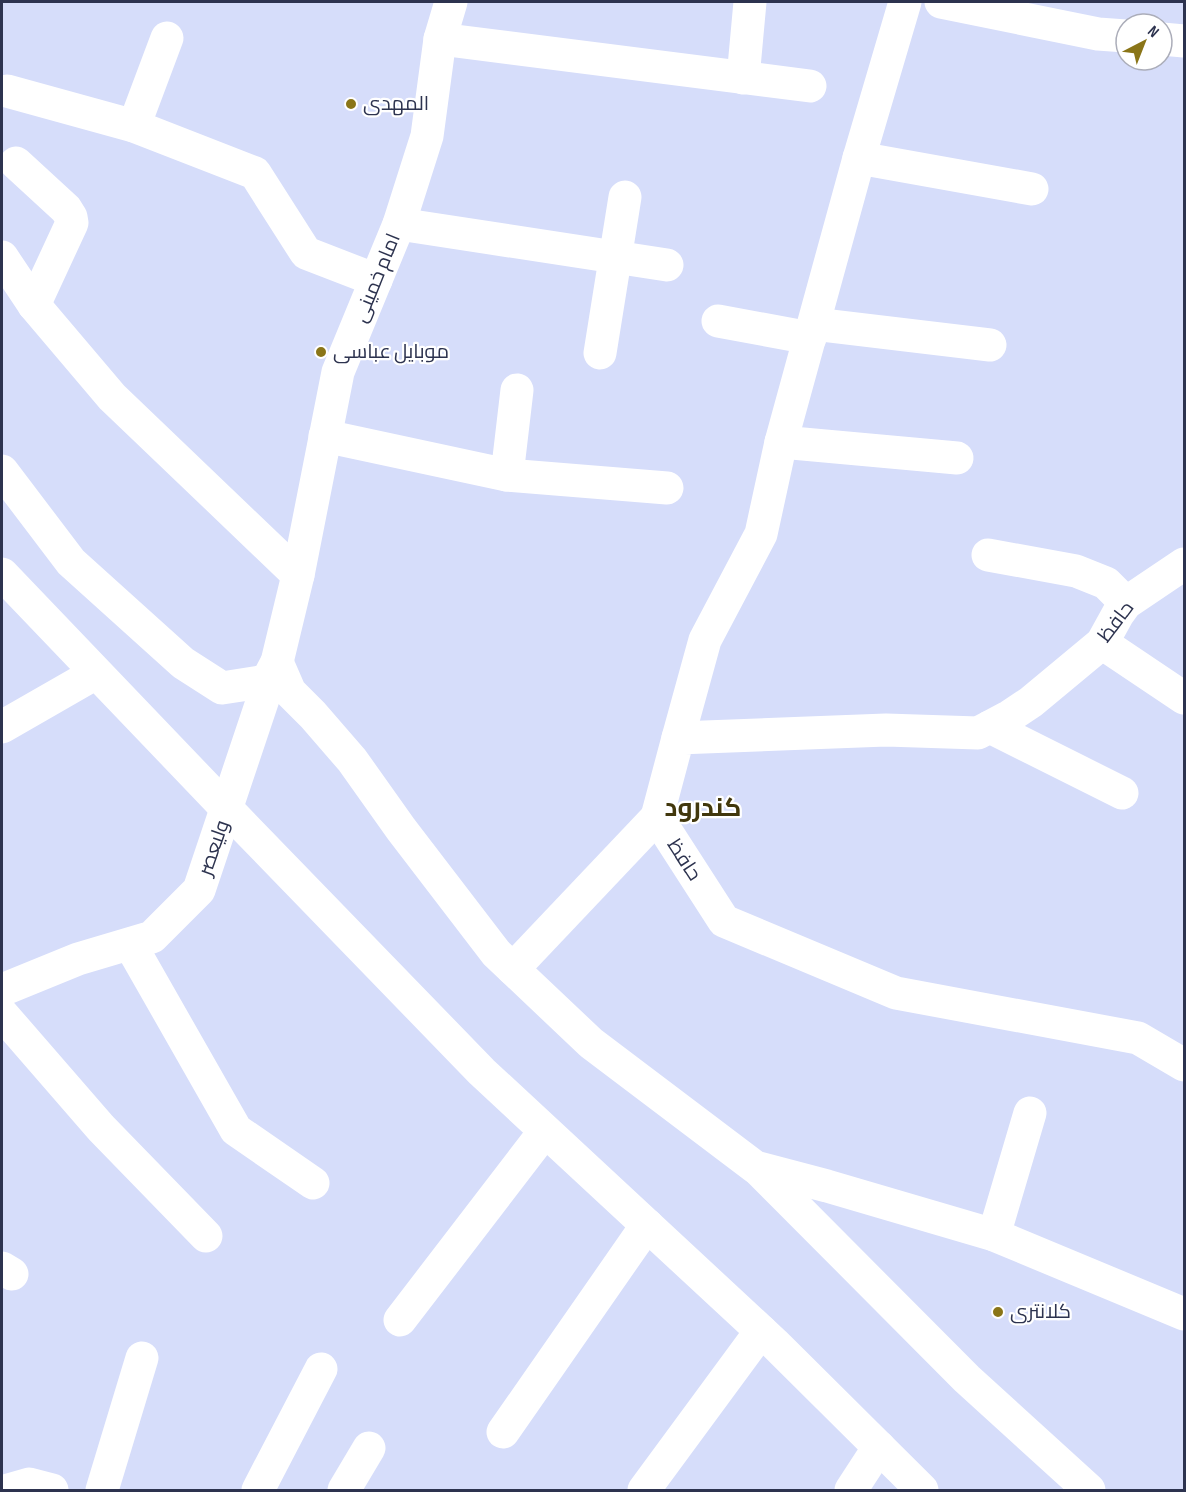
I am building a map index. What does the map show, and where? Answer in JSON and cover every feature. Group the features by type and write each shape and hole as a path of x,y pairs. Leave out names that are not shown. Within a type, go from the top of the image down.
{"street":[{"name":"امام خمینی","path":"270,678 298,575 338,372 399,224 427,136 440,39 451,2"},
{"path":"743,78 750,2"},
{"path":"678,738 705,640 761,534 781,442 905,2"},
{"path":"941,2 1098,34 1114,35"},
{"path":"134,126 167,38"},
{"path":"440,39 810,86"},
{"path":"7,91 134,126 255,173 306,253 376,280"},
{"path":"860,158 1032,189"},
{"path":"16,163 66,209 72,223 34,305"},
{"path":"600,353 625,197"},
{"path":"399,224 667,265"},
{"path":"2,257 34,305 112,397 298,575"},
{"path":"718,321 990,345"},
{"path":"507,475 517,390"},
{"path":"325,436 507,475 667,488"},
{"path":"781,442 957,458"},
{"path":"2,471 71,562 183,663 222,688 270,678 290,692 352,760 401,829 496,953 591,1042 755,1167 967,1379 1089,1491"},
{"path":"988,555 1076,572 1106,583 1126,603"},
{"name":"حافظ","path":"1185,564 1126,603 1102,643 1031,702 978,733 886,730 678,738 657,817 724,921 896,993 1138,1038 1185,1065"},
{"path":"2,574 96,673 231,797 482,1072 761,1331 922,1491"},
{"path":"1102,643 1185,698"},
{"path":"2,727 96,673"},
{"name":"ولیعصر","path":"2,990 78,959 152,937 199,891 270,678"},
{"path":"990,727 1122,793"},
{"path":"513,969 657,817"},
{"path":"130,944 236,1130 313,1183"},
{"path":"2,1014 101,1128 206,1236"},
{"path":"994,1234 1030,1113"},
{"path":"400,1320 545,1131"},
{"path":"755,1167 826,1185 994,1234 1185,1314"},
{"path":"502,1432 647,1225"},
{"path":"644,1491 761,1331"},
{"path":"102,1491 142,1358"},
{"path":"258,1491 321,1370"},
{"path":"345,1491 369,1448"},
{"path":"850,1491 879,1448"},
{"path":"8,1491 28,1484 52,1491"}],"place":[{"name":"المهدی","path":"351,104"},
{"name":"موبایل عباسی","path":"321,352"},
{"name":"کلانتری","path":"998,1312"}],"district":[{"name":"کندرود","path":"703,808"}]}
